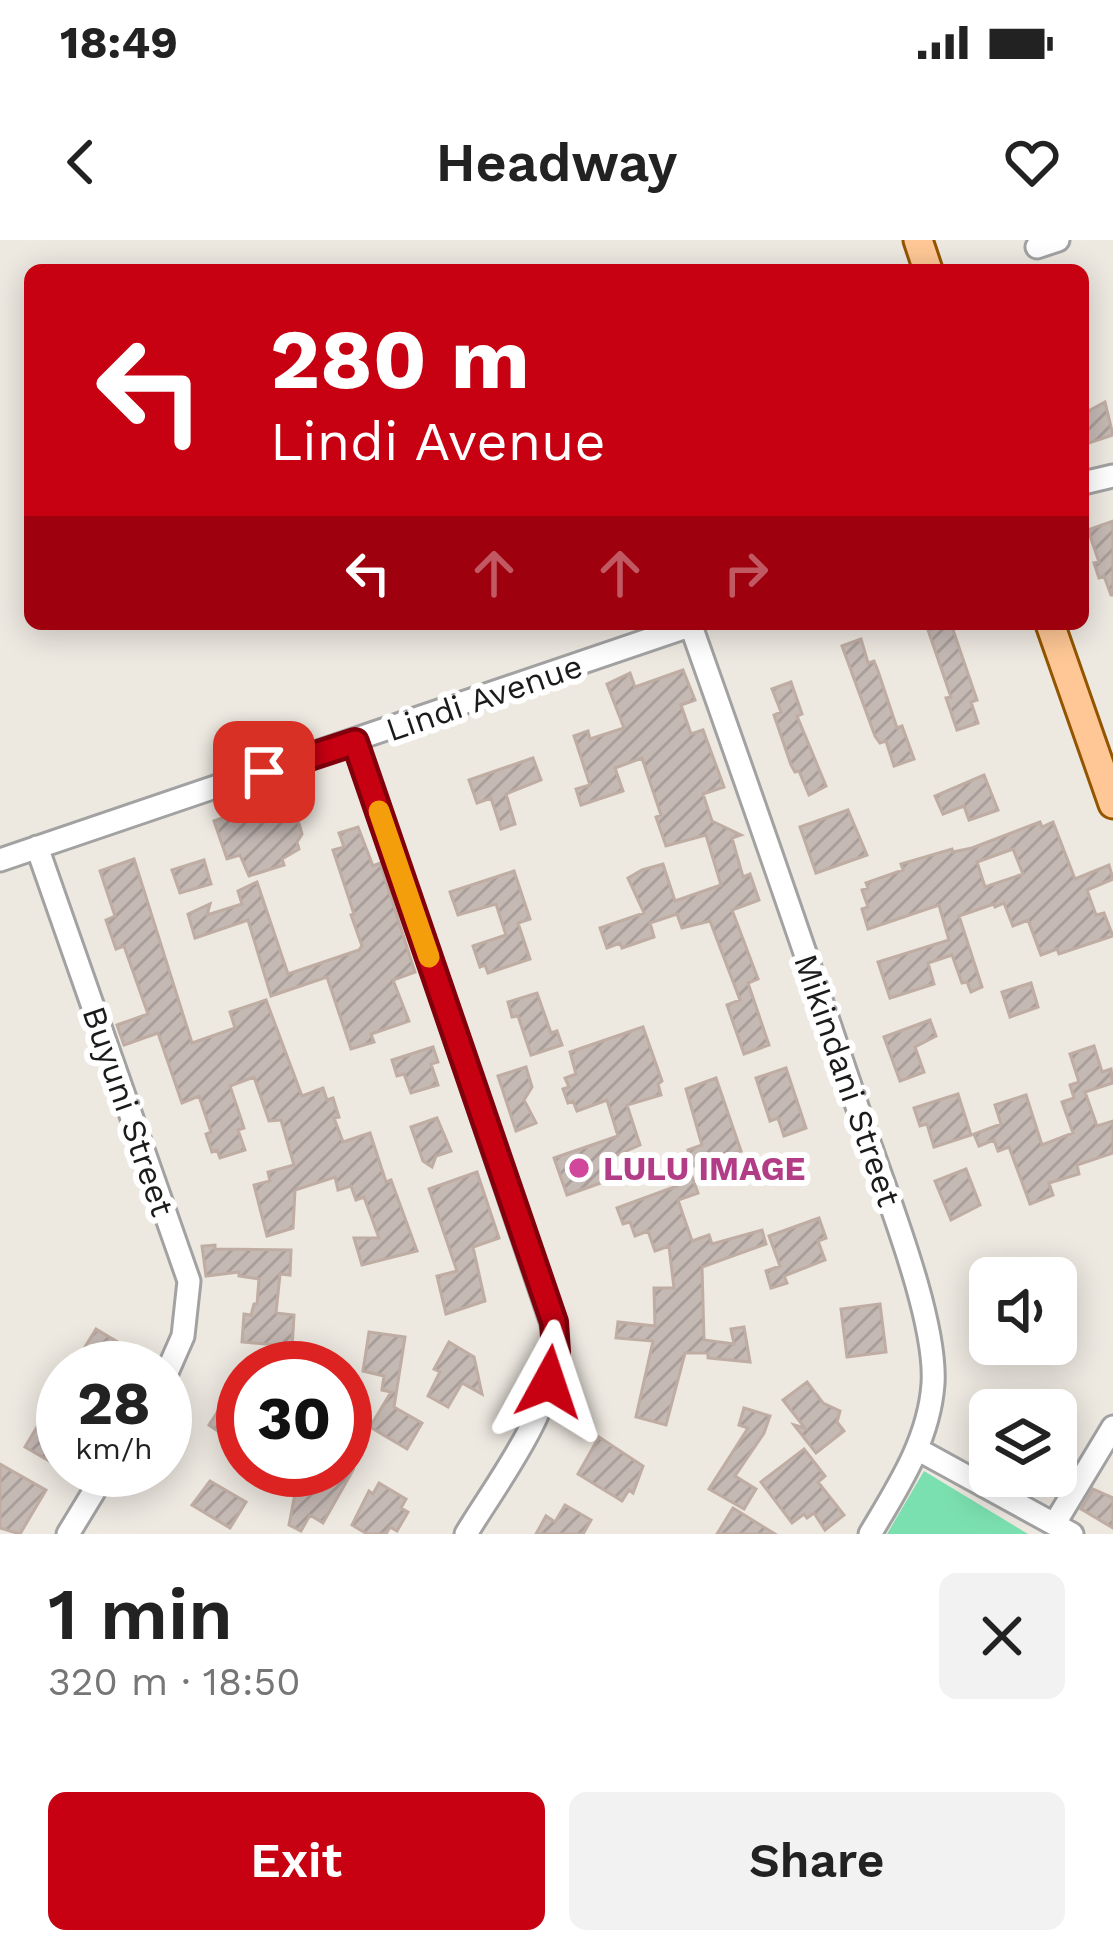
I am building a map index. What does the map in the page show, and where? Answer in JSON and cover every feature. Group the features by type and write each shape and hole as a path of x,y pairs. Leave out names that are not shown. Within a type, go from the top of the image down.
{"main road":[{"path":"1052,630 1113,804"}],"street":[{"name":"Lindi Avenue","path":"0,860 679,630"},
{"name":"Mikindani Street","path":"695,630 798,928 930,1343 933,1383 917,1449 870,1534"},
{"path":"355,742 556,1336 549,1382 535,1416 466,1534"},
{"name":"Buyuni Street","path":"37,847 188,1281 182,1341"},
{"path":"917,1449 1064,1529 1113,1427"},
{"path":"68,1534 91,1497"}],"green space":[{"path":"924,1471 1028,1534 887,1534"}],"building":[{"path":"1105,402 1113,435 1089,443 1089,411"},
{"path":"1113,521 1113,595 1104,576 1099,578 1089,530"},
{"path":"928,630 953,630 977,700 971,702 978,723 957,730 946,698 951,697"},
{"path":"861,639 914,759 894,766 886,741 880,743 875,736 842,646"},
{"path":"683,670 695,700 681,705 691,734 703,730 724,787 703,794 712,821 741,835 732,838 743,877 750,874 759,900 732,910 758,979 748,983 769,1045 744,1054 727,1005 740,1000 710,921 682,928 677,914 650,923 654,937 622,948 620,943 607,948 600,928 644,913 628,878 642,870 663,864 675,901 721,885 706,835 666,846 642,758 615,768 623,791 581,805 576,789 590,785 574,736 588,731 590,739 624,728 607,684 630,673 635,687"},
{"path":"791,682 802,714 797,716 826,786 809,795 799,771 791,765 774,715 781,712 772,689"},
{"path":"533,758 541,780 506,794 515,824 501,829 491,798 477,803 469,780"},
{"path":"984,775 998,810 969,820 964,806 943,814 935,796"},
{"path":"290,793 302,834 299,849 282,859 284,865 249,876 240,855 227,859 214,821"},
{"path":"848,810 867,855 816,873 800,827"},
{"path":"1040,822 1042,827 1053,822 1075,879 1109,865 1113,879 1087,890 1096,915 1104,913 1113,936 1059,954 1057,949 1041,955 1028,920 1013,926 1004,903 994,904 959,916 982,987 971,992 967,982 962,983 952,955 928,963 934,984 890,998 878,962 949,940 939,905 868,929 862,890 868,888 866,883 903,870 901,864 972,848","holes":["1013,849 1023,874 985,887 977,862"]},
{"path":"358,827 373,866 380,863 415,972 393,980 409,1021 371,1034 374,1042 351,1049 327,977 271,996 248,920 195,938 188,914 210,904 207,915 242,904 238,891 257,882 288,974 359,950 354,914 333,850 344,847 339,833"},
{"path":"134,859 192,1043 235,1028 230,1012 266,1000 302,1096 323,1088 327,1100 333,1098 343,1142 370,1133 417,1251 362,1265 354,1238 379,1238 364,1197 356,1200 351,1186 338,1190 335,1177 295,1190 293,1228 267,1236 254,1185 270,1181 268,1172 294,1165 281,1120 269,1121 254,1077 230,1086 244,1128 238,1130 245,1150 220,1158 217,1150 212,1152 199,1096 182,1103 158,1033 124,1045 117,1025 148,1014 124,946 116,949 106,920 115,916 100,871"},
{"path":"204,860 211,884 180,893 172,870"},
{"path":"514,871 530,919 518,923 530,959 488,973 485,965 480,967 473,946 506,935 496,904 458,915 450,892"},
{"path":"1031,983 1038,1007 1010,1017 1002,992"},
{"path":"537,993 551,1033 557,1031 562,1045 531,1055 518,1016 512,1017 508,1002"},
{"path":"930,1020 936,1036 915,1047 924,1072 900,1081 884,1037"},
{"path":"643,1027 662,1081 658,1084 661,1095 627,1105 640,1145 606,1160 612,1179 567,1195 554,1158 618,1136 607,1100 577,1111 573,1101 568,1103 565,1078 576,1074 570,1052"},
{"path":"1094,1046 1102,1072 1111,1069 1113,1083 1085,1092 1097,1126 1113,1121 1113,1153 1077,1165 1079,1174 1049,1183 1053,1195 1030,1204 1009,1147 998,1151 994,1140 979,1146 974,1134 1001,1124 995,1105 1026,1095 1042,1145 1073,1133 1062,1102 1074,1098 1070,1085 1079,1082 1070,1054"},
{"path":"433,1047 438,1062 431,1064 438,1085 411,1093 404,1074 397,1076 392,1060"},
{"path":"526,1067 532,1087 524,1100 536,1123 516,1131 498,1076"},
{"path":"786,1068 806,1128 784,1136 778,1118 770,1121 756,1078"},
{"path":"716,1078 741,1151 693,1166 688,1150 702,1145 686,1089"},
{"path":"958,1094 971,1135 934,1147 927,1124 920,1126 914,1108"},
{"path":"437,1118 451,1151 436,1156 432,1167 423,1161 411,1127"},
{"path":"689,1168 698,1193 678,1200 692,1241 709,1235 712,1244 762,1230 766,1244 702,1267 704,1340 734,1344 731,1329 744,1327 750,1362 685,1353 666,1425 636,1417 653,1341 616,1338 618,1322 655,1326 654,1288 674,1288 669,1246 655,1251 648,1231 635,1236 630,1222 623,1224 617,1208 677,1186 673,1174"},
{"path":"966,1169 980,1205 951,1220 935,1181"},
{"path":"477,1172 499,1238 473,1247 485,1301 446,1314 437,1276 457,1271 429,1189"},
{"path":"819,1218 826,1238 818,1241 825,1260 784,1276 787,1283 771,1288 766,1271 780,1266 769,1236"},
{"path":"202,1246 291,1250 290,1275 280,1274 276,1313 294,1315 292,1341 242,1341 244,1314 251,1315 257,1304 259,1279 239,1276 239,1272 206,1276"},
{"path":"880,1304 886,1352 847,1357 841,1309"},
{"path":"96,1329 116,1341 89,1341"},
{"path":"369,1332 405,1337 394,1407 422,1423 407,1449 372,1428 391,1392 382,1390 384,1376 372,1373 372,1341 368,1341"},
{"path":"449,1342 474,1357 482,1394 462,1383 448,1407 428,1396 440,1372 434,1369"},
{"path":"807,1382 823,1403 840,1411 837,1422 844,1431 816,1453 794,1425 805,1428 783,1400"},
{"path":"744,1408 770,1416 735,1476 756,1489 744,1509 709,1489 748,1428 739,1425"},
{"path":"36,1429 36,1453 25,1447"},
{"path":"599,1437 643,1466 633,1493 629,1490 622,1501 578,1474"},
{"path":"804,1449 825,1476 818,1482 844,1515 825,1530 814,1513 792,1523 761,1482"},
{"path":"0,1464 36,1484 36,1497 42,1497 20,1534 0,1528"},
{"path":"210,1481 216,1484 216,1497 246,1502 230,1528 192,1505"},
{"path":"379,1483 406,1499 401,1508 408,1512 397,1531 390,1527 386,1534 367,1534 352,1525 366,1497"},
{"path":"1093,1489 1113,1498 1113,1528 1081,1509"},
{"path":"294,1497 338,1497 323,1523 310,1515 301,1531 289,1525"},
{"path":"565,1505 591,1520 583,1534 536,1534 546,1516 555,1522"},
{"path":"733,1508 775,1534 717,1534"}],"slow traffic":[{"path":"379,811 429,957"}],"place":[{"name":"LULU IMAGE","path":"579,1168"}],"route":[{"path":"264,772 355,742 554,1322 556,1352 549,1382"}]}
